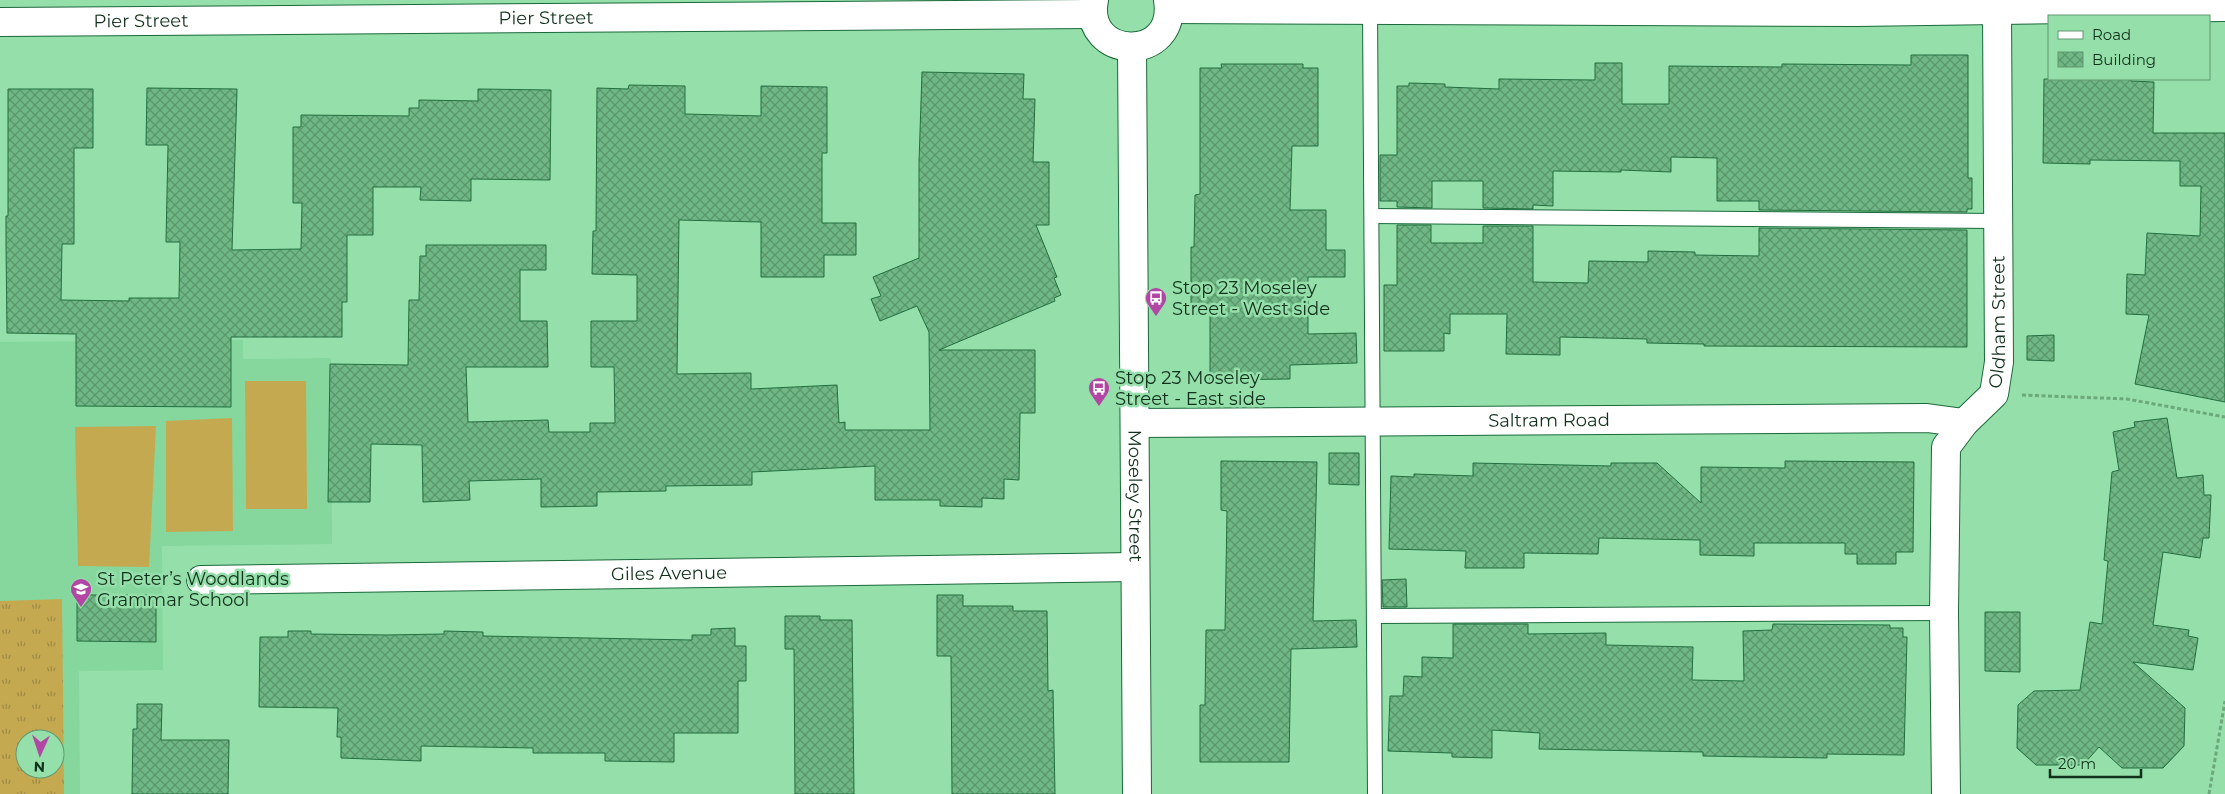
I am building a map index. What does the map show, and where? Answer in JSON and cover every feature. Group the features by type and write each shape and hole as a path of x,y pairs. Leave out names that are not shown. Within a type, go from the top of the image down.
{"street":[{"path":"1094,7 1096,25 1102,34 1116,44 1132,48 1154,40 1162,32 1168,21 1169,4 1370,9 1606,5 1856,6 1997,10 2225,7"},
{"name":"Pier Street","path":"0,22 63,11 1094,7"},
{"name":"Oldham Street","path":"1946,794 1944,613 1946,447 1964,423 1994,394 1999,362 1997,10"},
{"name":"Moseley Street","path":"1132,48 1137,794"},
{"name":"Saltram Road","path":"1135,423 1927,418 1964,423"},
{"name":"Giles Avenue","path":"201,580 1135,567"}],"lane":[{"path":"1370,9 1375,794"},
{"path":"1372,216 1997,221"},
{"path":"1374,616 1944,613"}],"path":[{"path":"1994,394 2127,400 2225,417"},
{"path":"2209,794 2225,701"}],"shaded area":[{"name":"St Peter’s Woodlands Grammar School","path":"243,340 243,359 331,358 332,544 162,546 163,670 79,671 80,794 0,794 0,342"}],"green space":[{"path":"245,381 306,381 307,509 246,509"},
{"path":"232,418 233,531 166,532 166,421"},
{"path":"156,426 149,567 78,566 75,427"},
{"path":"62,599 63,729 15,729 15,779 64,779 64,794 0,794 0,601"}],"building":[{"path":"1911,55 1968,55 1968,178 1972,178 1972,209 1967,209 1967,212 1759,210 1759,201 1717,201 1717,158 1671,157 1671,172 1621,170 1621,172 1553,171 1553,206 1533,205 1533,209 1483,208 1483,181 1432,181 1432,208 1397,207 1397,201 1380,201 1380,155 1397,155 1397,86 1409,86 1409,83 1445,84 1445,87 1499,89 1499,79 1595,80 1595,63 1622,63 1622,104 1669,104 1669,66 1782,67 1782,64 1911,65"},
{"path":"1221,64 1303,64 1303,68 1318,68 1318,146 1292,146 1290,210 1326,210 1326,250 1345,250 1345,277 1308,277 1308,334 1356,333 1357,363 1290,365 1290,379 1210,380 1210,314 1191,314 1191,247 1194,247 1195,195 1200,194 1200,68 1222,68"},
{"path":"922,72 1024,74 1023,99 1035,99 1033,162 1049,162 1049,225 1036,225 1057,277 1054,278 1061,295 1054,298 1055,301 939,350 1035,350 1035,413 1020,413 1019,480 1004,479 1004,499 982,498 982,507 940,506 940,500 875,500 875,466 752,472 752,485 666,486 666,491 597,492 597,506 541,507 541,479 469,481 470,500 423,502 422,445 371,444 370,502 328,502 330,364 408,365 409,300 419,300 420,256 426,256 426,245 546,245 546,270 520,270 520,321 547,321 548,367 466,367 468,422 548,420 549,432 590,432 590,423 615,423 614,367 591,367 591,321 637,321 637,275 592,274 593,231 596,231 597,88 628,89 629,85 685,86 685,114 761,116 761,86 827,87 827,153 822,153 822,223 856,223 856,255 824,255 824,277 761,277 761,222 679,220 677,374 751,373 751,389 837,385 839,423 845,422 845,430 930,430 929,332 917,306 880,321 871,299 881,296 873,277 919,258 919,162"},
{"path":"2044,79 2154,82 2153,133 2225,133 2225,402 2135,384 2149,315 2126,314 2127,274 2145,275 2147,233 2200,236 2201,186 2180,186 2180,161 2090,160 2090,164 2043,163"},
{"path":"147,88 237,89 232,250 301,249 302,203 293,203 293,127 301,127 301,115 409,116 409,108 419,108 419,100 478,101 478,89 551,90 550,180 471,179 471,201 420,200 421,187 373,187 373,235 347,235 347,302 342,302 342,337 231,337 231,407 76,406 76,334 7,333 8,89 93,89 93,148 74,148 74,244 62,244 61,300 129,301 129,298 179,298 180,242 166,242 168,145 146,145"},
{"path":"1397,225 1431,225 1431,243 1483,243 1483,226 1533,226 1533,282 1588,283 1589,261 1648,262 1648,251 1695,252 1695,255 1759,256 1759,228 1967,230 1967,347 1704,346 1704,344 1647,343 1647,339 1560,337 1560,355 1506,354 1507,314 1450,314 1450,334 1444,333 1444,351 1384,351 1384,285 1397,285"},
{"path":"2054,335 2054,361 2027,360 2027,336"},
{"path":"2167,418 2177,478 2203,475 2204,495 2211,495 2209,538 2203,538 2200,558 2163,552 2153,625 2189,630 2188,636 2198,638 2193,670 2133,662 2185,708 2184,746 2163,768 2122,768 2099,747 2083,765 2036,765 2017,748 2018,705 2034,691 2080,690 2090,622 2102,624 2108,561 2104,560 2112,472 2119,470 2113,432 2135,427 2134,422"},
{"path":"1329,453 1359,453 1359,485 1329,484"},
{"path":"1221,461 1317,462 1313,621 1356,620 1357,647 1291,649 1289,762 1200,762 1200,705 1205,705 1206,630 1225,630 1227,511 1221,510"},
{"path":"1785,461 1914,462 1913,552 1896,552 1896,564 1857,564 1857,554 1845,554 1845,543 1754,543 1754,556 1700,555 1700,540 1599,538 1598,554 1524,553 1524,568 1465,568 1466,551 1389,549 1391,476 1414,477 1414,474 1473,476 1473,463 1611,466 1611,463 1657,463 1701,503 1701,467 1785,468"},
{"path":"1406,579 1407,607 1383,607 1382,580"},
{"path":"77,595 156,595 156,642 77,641"},
{"path":"937,595 963,595 963,606 1013,606 1013,611 1047,611 1048,691 1053,690 1055,794 952,794 951,656 937,656"},
{"path":"1985,612 2020,612 2020,672 1985,671"},
{"path":"785,616 820,616 820,620 852,620 854,794 795,794 794,649 785,649"},
{"path":"1453,624 1528,624 1528,634 1606,633 1606,645 1693,647 1692,680 1744,681 1743,631 1772,630 1773,624 1890,625 1890,628 1903,628 1903,637 1907,637 1904,755 1827,754 1827,758 1759,757 1703,756 1703,752 1539,749 1540,733 1492,730 1492,758 1452,757 1452,753 1388,751 1390,696 1403,696 1404,676 1422,677 1422,657 1453,658"},
{"path":"735,628 735,646 746,646 746,681 738,681 738,733 674,733 674,762 605,761 605,753 533,753 533,748 421,746 421,761 341,758 341,737 337,737 338,708 259,707 260,637 288,637 288,631 311,631 311,634 387,635 444,634 444,631 483,632 483,636 692,640 692,635 711,635 711,629"},
{"path":"137,704 162,704 161,740 229,740 228,794 132,794 133,729 137,729"}],"place":[{"name":"Stop 23 Moseley Street - West side","path":"1156,317"},
{"name":"Stop 23 Moseley Street - East side","path":"1099,407"},
{"name":"St Peter’s Woodlands Grammar School","path":"81,608"}]}
